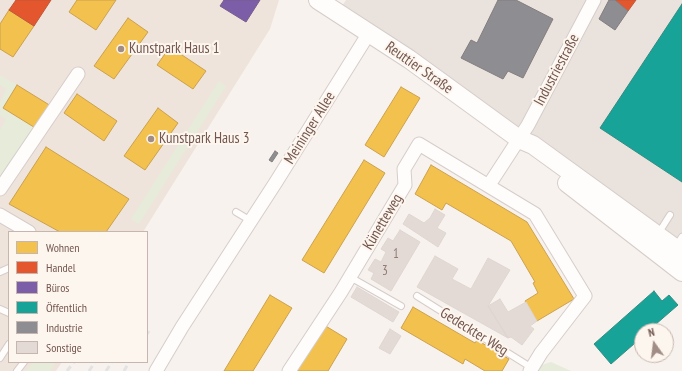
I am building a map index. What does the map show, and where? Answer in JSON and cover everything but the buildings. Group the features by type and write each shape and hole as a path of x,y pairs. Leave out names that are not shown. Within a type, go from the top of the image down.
{"main road":[{"name":"Reuttier Straße","path":"318,0 409,59 519,139 533,145 657,235 680,246"},
{"name":"Reuttier Straße","path":"519,139 528,152 682,272"}],"street":[{"name":"Industriestraße","path":"519,139 594,0"},
{"name":"Meininger Allee","path":"156,371 182,327 369,34"},
{"path":"0,189 78,74"},
{"path":"489,185 519,139"},
{"name":"Künetteweg","path":"289,371 350,277 405,185 404,169 419,144 489,185"},
{"name":"Gedeckter Weg","path":"489,185 535,214 585,296 531,369"},
{"path":"0,215 27,231"}],"lane":[{"path":"236,212 250,222"},
{"path":"657,235 670,215"},
{"path":"350,277 401,306"},
{"name":"Gedeckter Weg","path":"417,296 531,369"},
{"path":"0,358 8,346"}],"shaded area":[{"path":"0,0 279,0 270,29 144,231 8,231 8,363 61,363 56,371 0,371"},
{"path":"346,0 682,0 682,237 674,248 338,12"}],"green space":[{"path":"0,75 17,85 3,109 37,129 0,184 0,130 6,120 0,115 0,102 6,89 0,85"},
{"path":"219,81 226,86 139,224 131,219"},
{"path":"551,362 571,371 530,371 532,368"},
{"path":"32,363 55,363 50,371 26,371"}],"railway":[{"path":"67,371 73,363"},
{"path":"89,371 94,363"},
{"path":"106,371 111,363"},
{"path":"124,371 128,363"}],"place":[{"name":"Kunstpark Haus 1","path":"121,49"},
{"name":"Kunstpark Haus 3","path":"151,139"}]}
